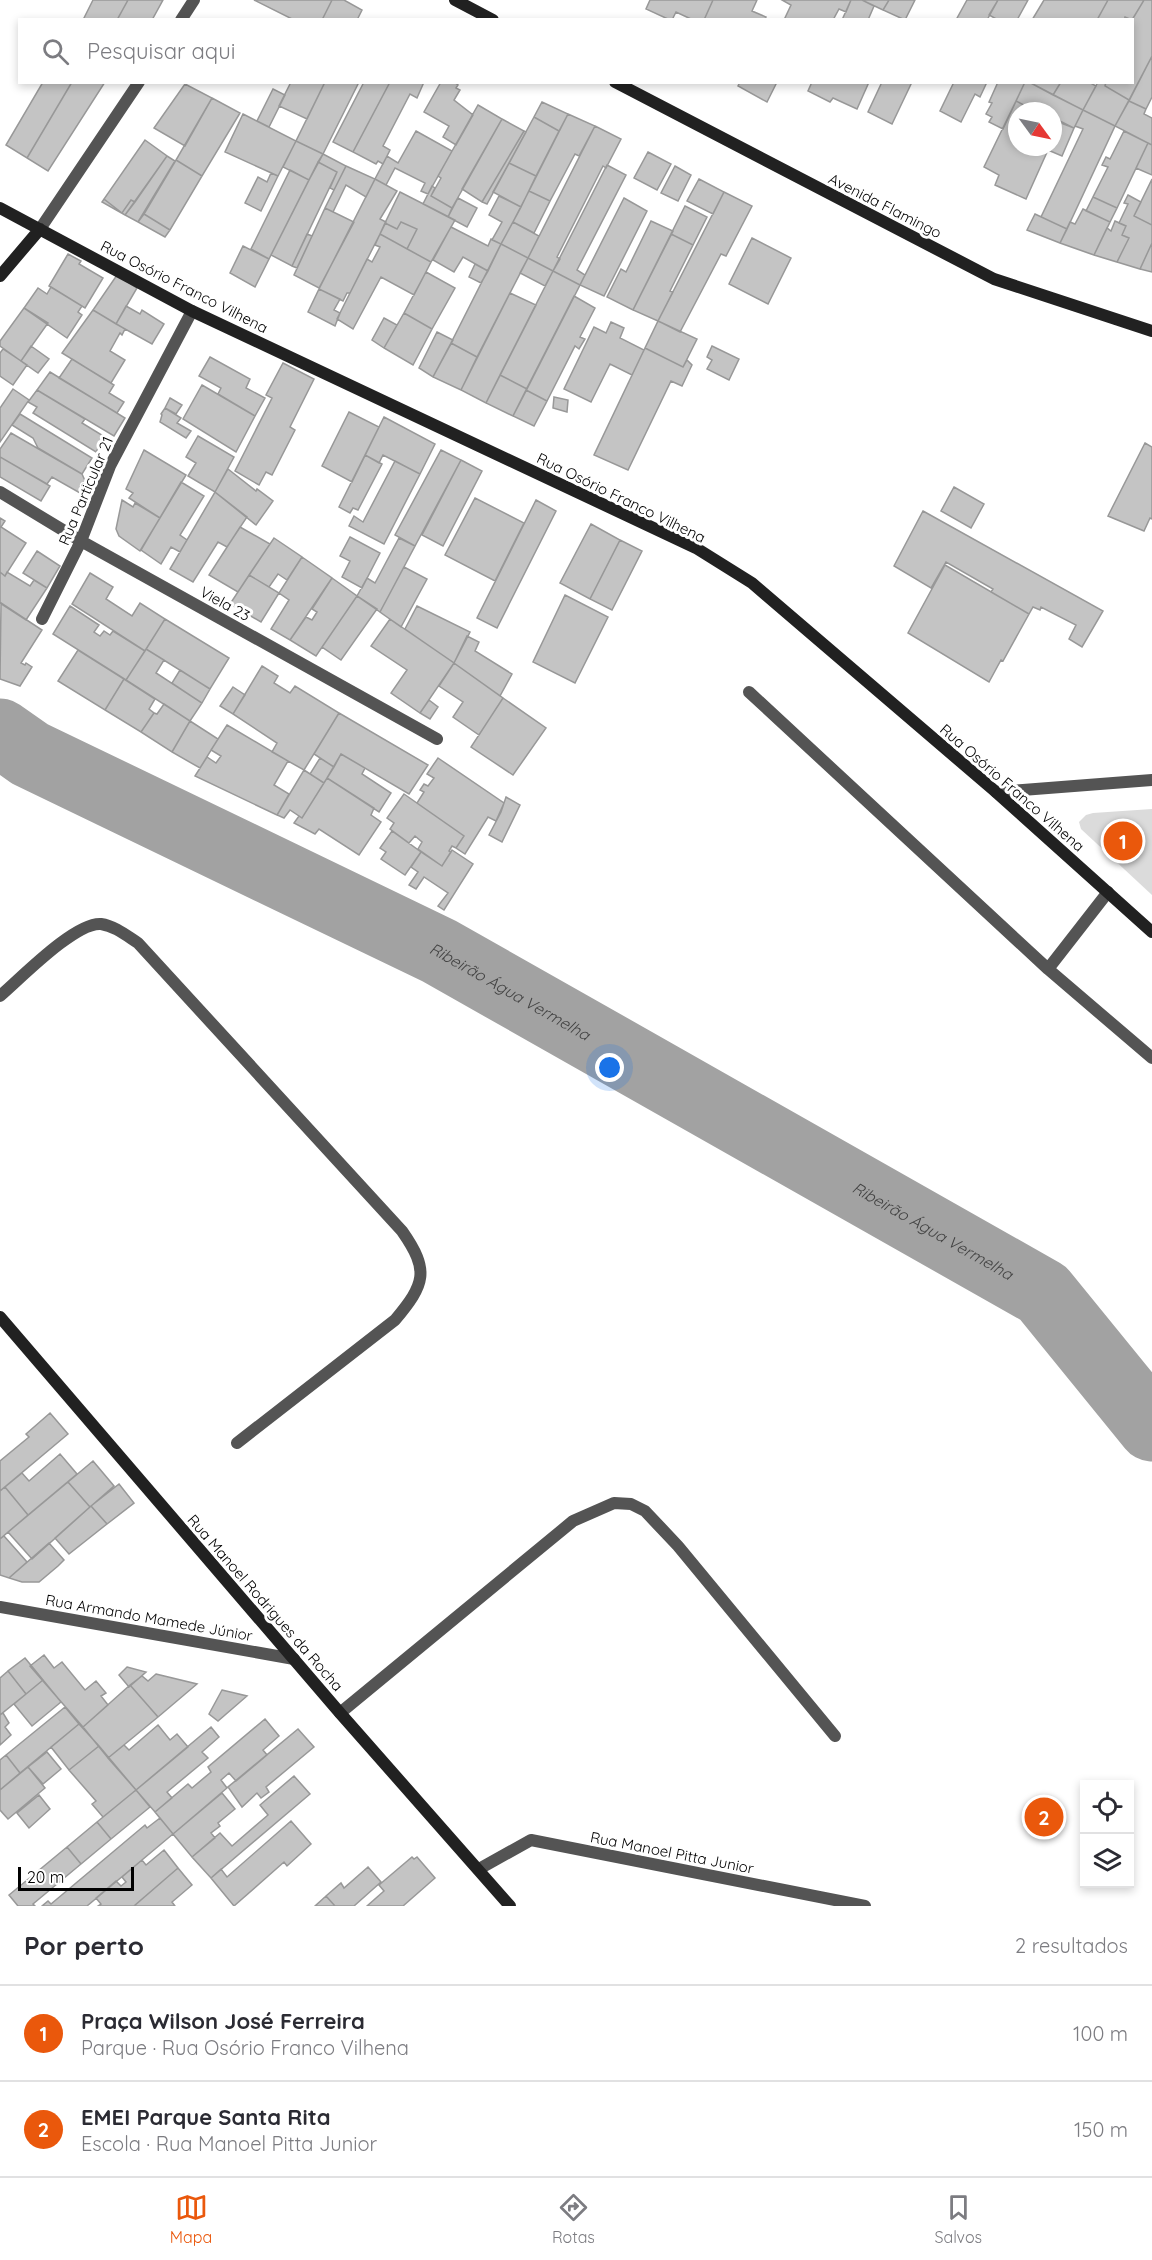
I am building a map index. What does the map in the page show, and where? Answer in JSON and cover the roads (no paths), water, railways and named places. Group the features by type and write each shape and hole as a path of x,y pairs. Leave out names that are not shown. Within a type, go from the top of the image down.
{"street":[{"path":"182,18 194,0"},
{"path":"455,0 489,18"},
{"path":"0,276 40,229 138,84"},
{"name":"Avenida Flamingo","path":"619,84 994,279 1152,331"},
{"name":"Rua Osório Franco Vilhena","path":"0,208 192,311 696,548 752,583 996,792 1152,932"},
{"name":"Rua Particular 21","path":"42,619 81,541 110,466 192,311"},
{"name":"Viela 23","path":"0,492 81,541 437,740"},
{"path":"749,692 1048,969 1152,1058"},
{"path":"996,792 1152,780"},
{"path":"1048,969 1108,892"},
{"path":"0,996 82,928 101,924 118,930 138,943 402,1232 416,1252 421,1267 416,1295 395,1320 237,1443"},
{"name":"Rua Manoel Rodrigues da Rocha","path":"0,1317 340,1713 510,1906"},
{"path":"340,1713 573,1521 614,1503 631,1504 645,1510 678,1546 835,1736"},
{"name":"Rua Armando Mamede Júnior","path":"0,1607 294,1659"},
{"name":"Rua Manoel Pitta Junior","path":"479,1869 531,1840 865,1906"}],"waterway":[{"name":"Ribeirão Água Vermelha","path":"0,733 30,754 439,951 1043,1293 1152,1427"}],"place":[{"name":"Praça Wilson José Ferreira","path":"1123,841"},
{"name":"EMEI Parque Santa Rita","path":"1044,1817"}]}
